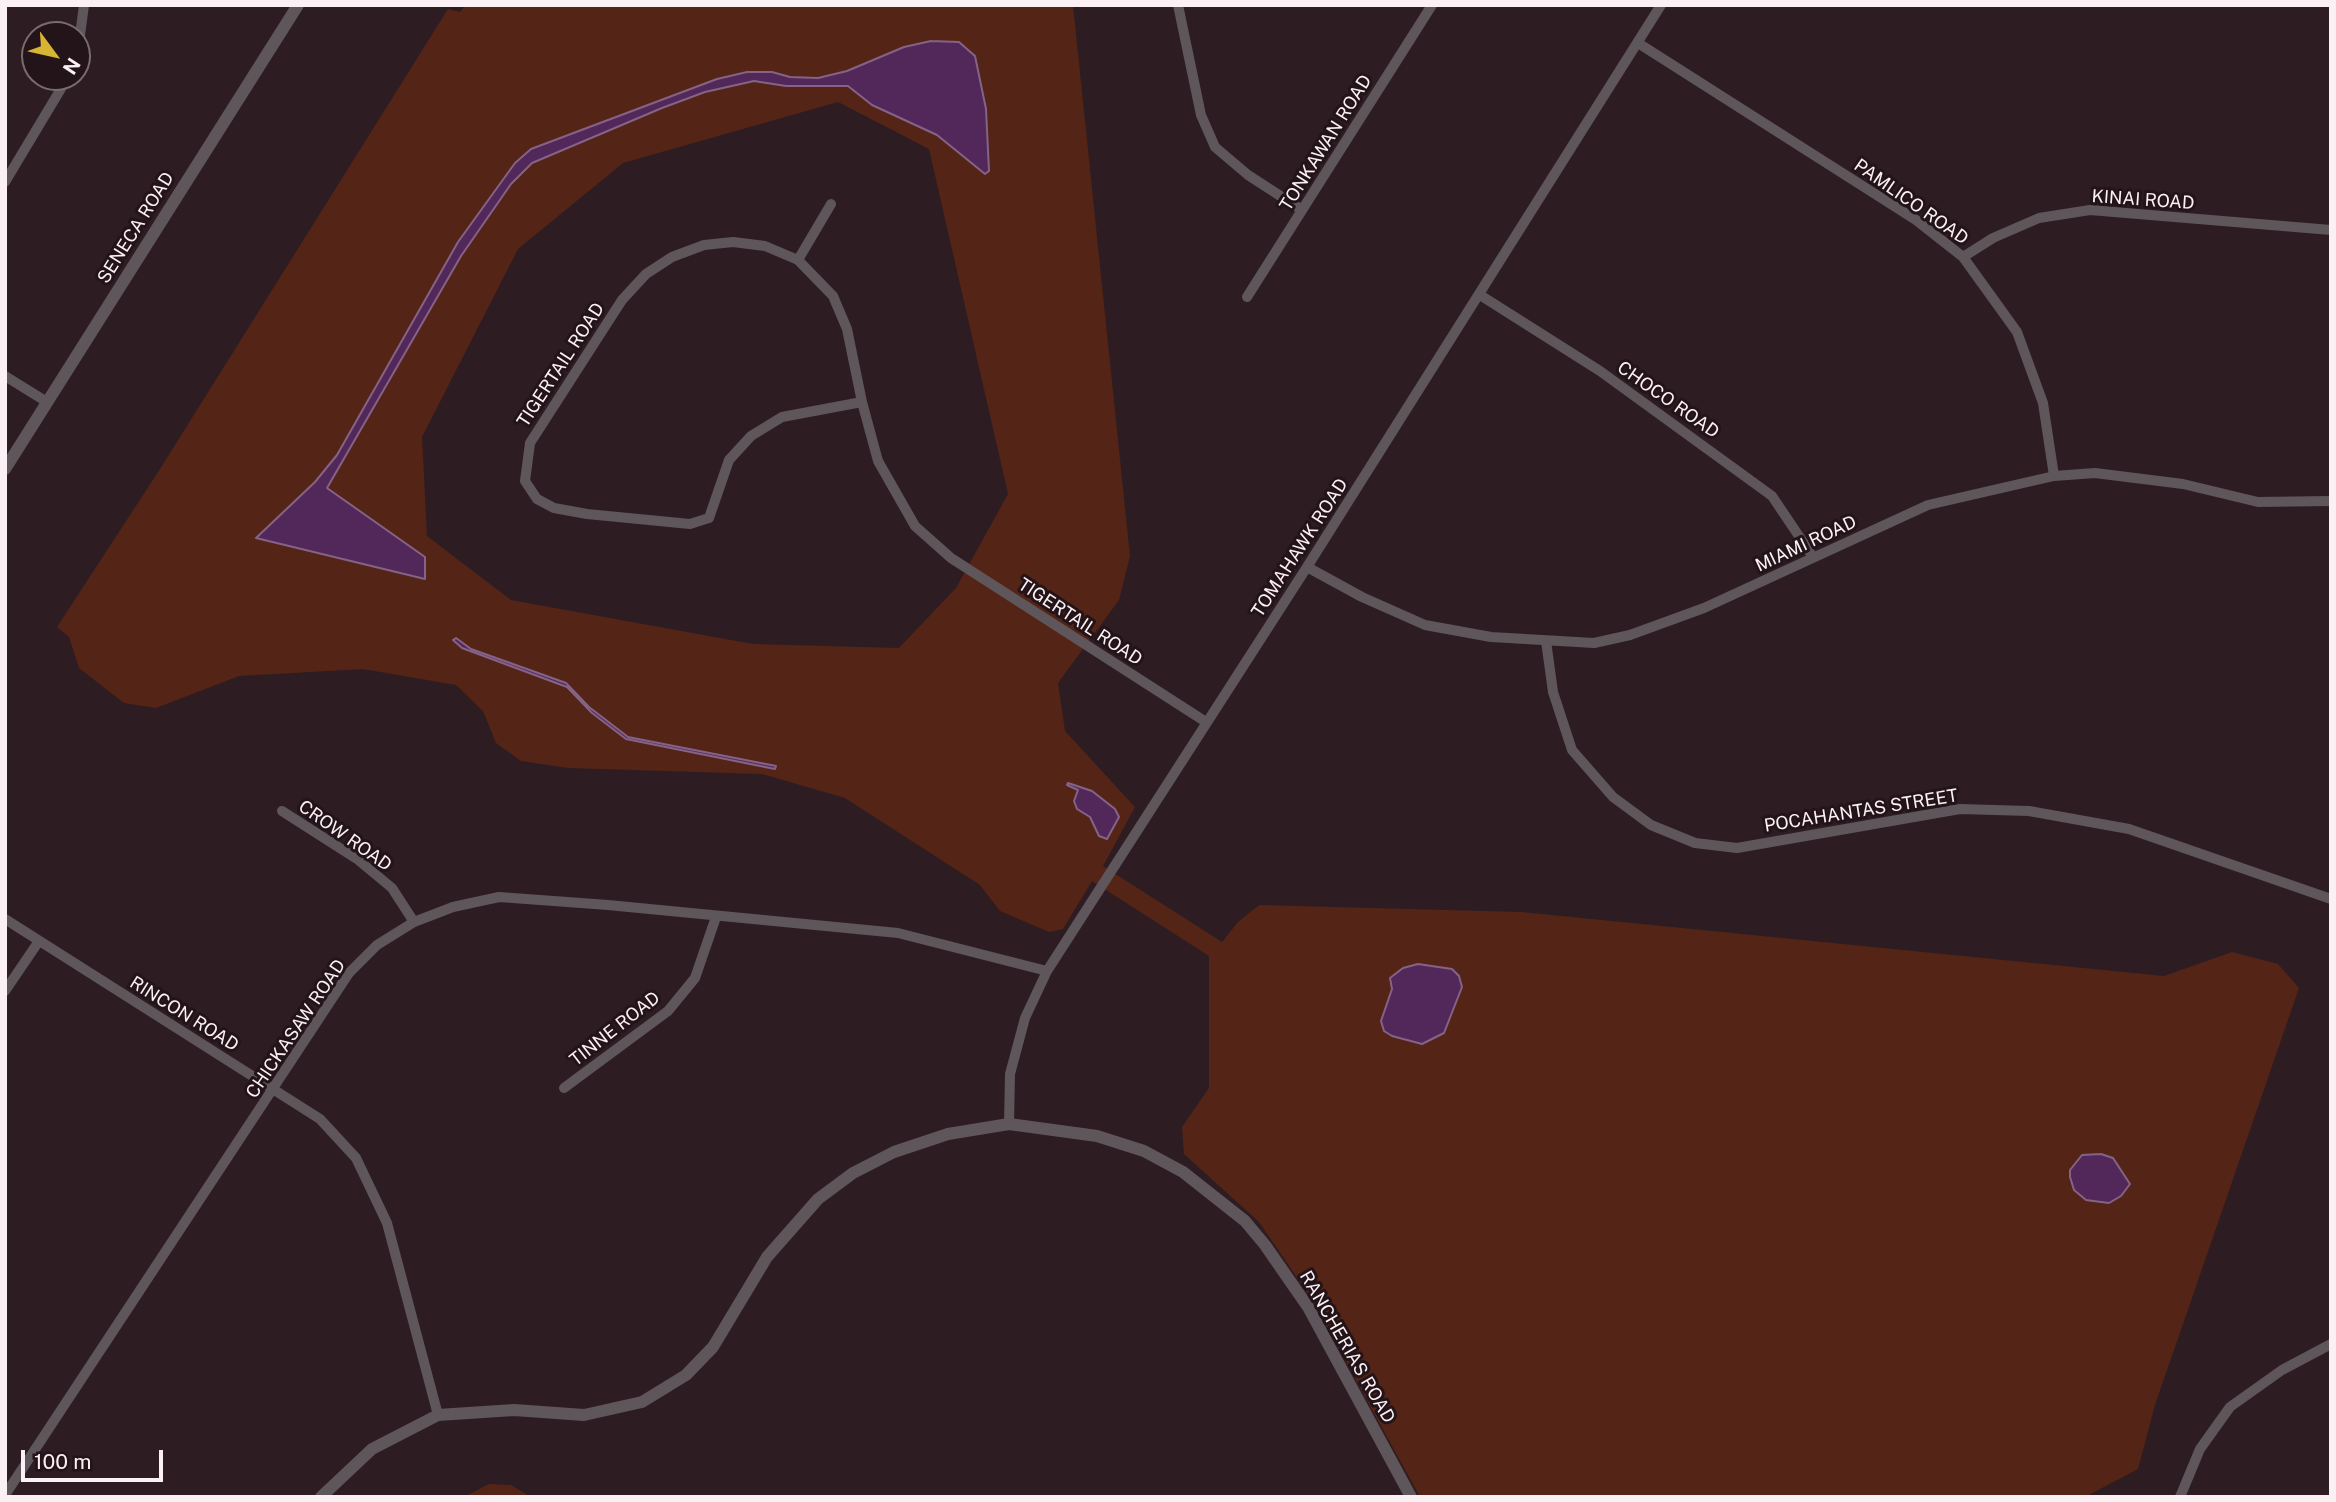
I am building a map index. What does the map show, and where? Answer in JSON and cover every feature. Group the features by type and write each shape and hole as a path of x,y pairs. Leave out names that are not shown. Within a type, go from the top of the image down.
{"street":[{"name":"SENECA ROAD","path":"5,469 297,5"},
{"path":"1178,5 1200,115 1215,147 1248,174 1302,210"},
{"name":"TONKAWAN ROAD","path":"1247,296 1432,5"},
{"name":"TOMAHAWK ROAD","path":"1009,1124 1010,1074 1025,1018 1047,971 1480,295 1661,5"},
{"name":"PAMLICO ROAD","path":"1638,43 1916,220 1964,257 2017,332 2043,403 2054,476"},
{"path":"5,182 60,91"},
{"path":"798,260 831,204"},
{"name":"KINAI ROAD","path":"1964,257 1993,238 2039,218 2090,210 2331,230"},
{"name":"TIGERTAIL ROAD","path":"862,402 782,417 751,436 729,460 709,519 690,524 554,508 537,499 526,481 530,443 622,300 646,274 672,257 704,245 733,242 765,246 798,260 834,296 847,329 878,461 915,526 951,558 1206,723"},
{"name":"CHOCO ROAD","path":"1480,295 1600,371 1772,496 1813,557"},
{"path":"5,376 47,402"},
{"name":"MIAMI ROAD","path":"1307,567 1362,597 1425,625 1491,637 1594,643 1630,635 1704,608 1928,505 2054,476 2095,473 2183,484 2258,502 2331,501"},
{"name":"POCAHANTAS STREET","path":"1546,641 1553,692 1572,750 1613,797 1651,825 1695,843 1737,848 1961,809 2029,811 2129,829 2331,899"},
{"name":"CROW ROAD","path":"282,811 357,859 383,881 414,922"},
{"name":"CHICKASAW ROAD","path":"5,1495 349,973 377,945 414,922 453,907 499,898 898,933 1047,971"},
{"name":"TINNE ROAD","path":"564,1088 668,1011 695,978 716,917"},
{"name":"RINCON ROAD","path":"5,919 320,1118 356,1158 387,1223 438,1415"},
{"path":"5,991 39,941"},
{"name":"RANCHERIAS ROAD","path":"321,1497 372,1449 438,1415 514,1410 584,1415 642,1402 686,1375 713,1347 767,1257 818,1199 853,1173 894,1152 948,1134 1009,1124 1097,1136 1144,1151 1183,1172 1245,1222 1265,1245 1308,1307 1411,1497"},
{"path":"2180,1497 2200,1449 2231,1406 2282,1370 2331,1344"}],"shaded area":[{"path":"466,5 1073,5 1130,556 1119,600 1058,683 1065,731 1135,807 1103,866 1222,942 1238,922 1259,905 1521,912 2164,976 2232,952 2278,964 2299,988 2155,1405 2138,1469 2085,1497 1420,1497 1311,1298 1259,1222 1184,1154 1182,1127 1209,1088 1209,956 1092,881 1063,929 1049,932 1000,911 980,885 845,798 762,774 568,768 521,761 496,743 483,711 456,685 363,669 239,676 156,708 124,703 79,668 69,637 57,627 160,469 448,9 460,12","holes":["838,102 929,149 1008,494 956,588 899,648 753,644 511,600 427,536 422,437 518,249 623,163"]},
{"path":"931,41 959,42 975,56 986,109 989,171 985,174 937,135 872,105 848,86 786,86 754,81 705,92 532,163 511,184 461,256 327,488 425,557 425,579 256,538 315,482 337,455 458,242 515,163 531,149 717,79 747,72 772,72 790,77 818,78 847,71 904,47"},
{"path":"456,638 471,649 566,683 589,707 628,737 776,766 775,769 626,739 592,713 567,687 462,648 453,640"},
{"path":"1068,783 1092,791 1115,809 1119,817 1107,839 1099,836 1090,817 1077,809 1074,801 1078,790 1067,785"},
{"path":"1418,964 1452,969 1459,976 1462,987 1444,1033 1422,1044 1392,1036 1384,1031 1381,1021 1392,989 1390,978 1403,968"},
{"path":"2101,1154 2113,1158 2130,1184 2121,1196 2109,1203 2086,1200 2074,1190 2070,1177 2070,1170 2082,1155"},
{"path":"489,1484 511,1485 531,1497 464,1497"}]}
